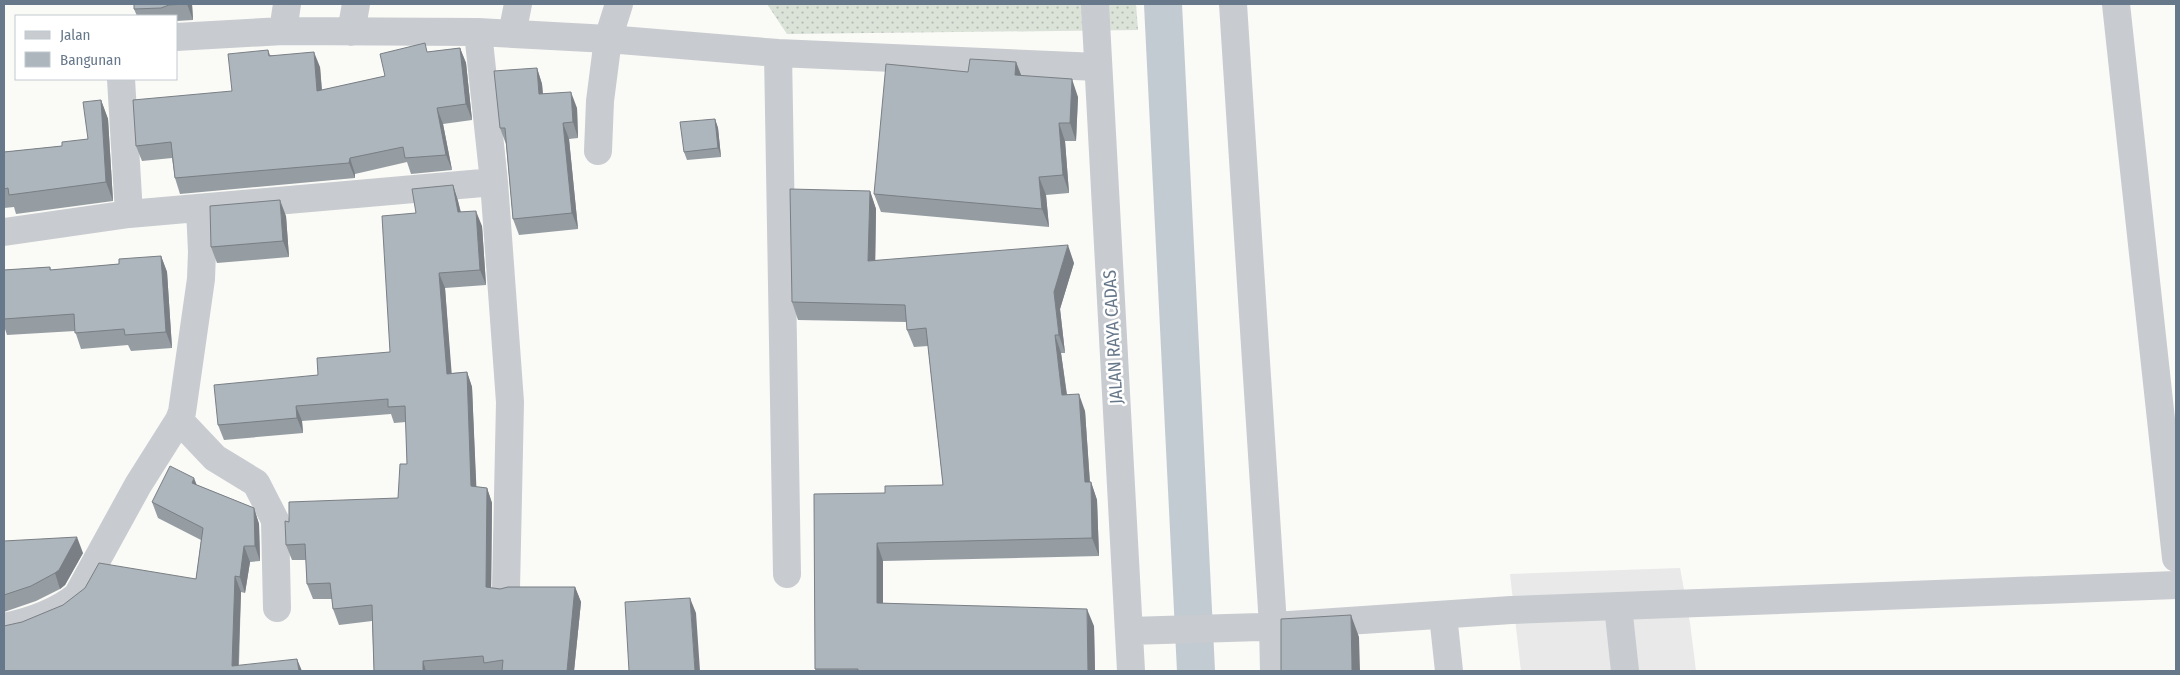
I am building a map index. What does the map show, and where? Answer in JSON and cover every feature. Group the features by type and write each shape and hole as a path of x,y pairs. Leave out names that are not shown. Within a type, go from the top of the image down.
{"street":[{"path":"283,31 287,4"},
{"path":"351,32 356,4"},
{"path":"512,34 518,4"},
{"path":"598,151 600,101 608,39 619,4"},
{"name":"JALAN RAYA CADAS","path":"1095,4 1136,631 1131,671"},
{"path":"1234,4 1267,626 1274,671"},
{"path":"2116,4 2176,558"},
{"path":"178,37 283,31 478,32 608,39 778,53 1098,67"},
{"path":"478,32 494,182 510,402 506,589"},
{"path":"778,53 787,574"},
{"path":"121,80 129,214"},
{"path":"4,232 129,214 494,182"},
{"path":"4,627 40,616 66,605 77,596 138,485 179,420 201,280 200,208"},
{"path":"179,420 215,458 256,483 275,520 277,608"},
{"path":"1136,631 1267,626 1618,606 2176,586"},
{"path":"1618,606 1625,671"},
{"path":"1443,615 1449,671"}],"shaded area":[{"path":"767,4 1136,4 1138,30 787,34"},
{"path":"1680,568 1696,671 1521,671 1510,574"}],"building":[{"path":"134,4 187,4 169,5 161,8 134,9"},
{"path":"425,43 427,52 460,48 466,104 437,108 446,155 405,158 403,147 350,158 349,163 175,178 171,142 136,146 133,100 232,91 228,54 268,50 269,56 314,52 317,91 385,76 380,54"},
{"path":"970,59 1016,62 1015,75 1072,79 1070,123 1059,123 1063,175 1039,177 1042,209 874,194 886,64 968,72"},
{"path":"537,68 539,94 571,92 573,122 563,123 572,213 513,219 505,128 500,128 494,71"},
{"path":"101,100 106,182 9,195 8,188 4,189 4,152 62,146 62,142 88,139 83,102"},
{"path":"715,119 718,148 684,152 680,122"},
{"path":"453,185 458,212 476,211 480,270 439,273 447,374 467,372 471,486 487,488 486,587 500,589 508,587 575,587 567,671 502,671 503,660 484,663 483,656 423,661 423,671 374,671 372,605 333,609 330,583 307,584 305,544 286,545 285,521 289,522 289,502 398,498 400,464 407,464 405,406 388,407 388,399 296,406 297,418 218,425 214,385 318,375 317,358 390,352 382,216 416,213 412,189"},
{"path":"790,189 870,191 868,261 1068,245 1054,292 1059,335 1055,335 1062,395 1079,394 1085,482 1091,482 1092,538 877,543 877,603 1087,609 1088,671 858,671 858,669 815,669 814,494 885,493 885,486 943,485 926,328 907,330 905,305 792,302"},
{"path":"280,200 283,241 211,247 210,206"},
{"path":"161,256 166,332 125,335 124,329 75,333 74,314 4,319 4,270 50,267 50,270 119,264 119,259"},
{"path":"170,466 194,478 192,483 254,508 255,546 244,546 240,577 235,576 232,666 297,659 299,671 4,671 4,626 22,622 63,605 85,588 99,563 196,579 203,528 152,502"},
{"path":"77,537 59,570 31,586 4,595 4,541"},
{"path":"690,598 695,671 629,671 625,602"},
{"path":"1351,615 1352,671 1281,671 1281,619"}],"waterway":[{"path":"1163,4 1196,671"}]}
